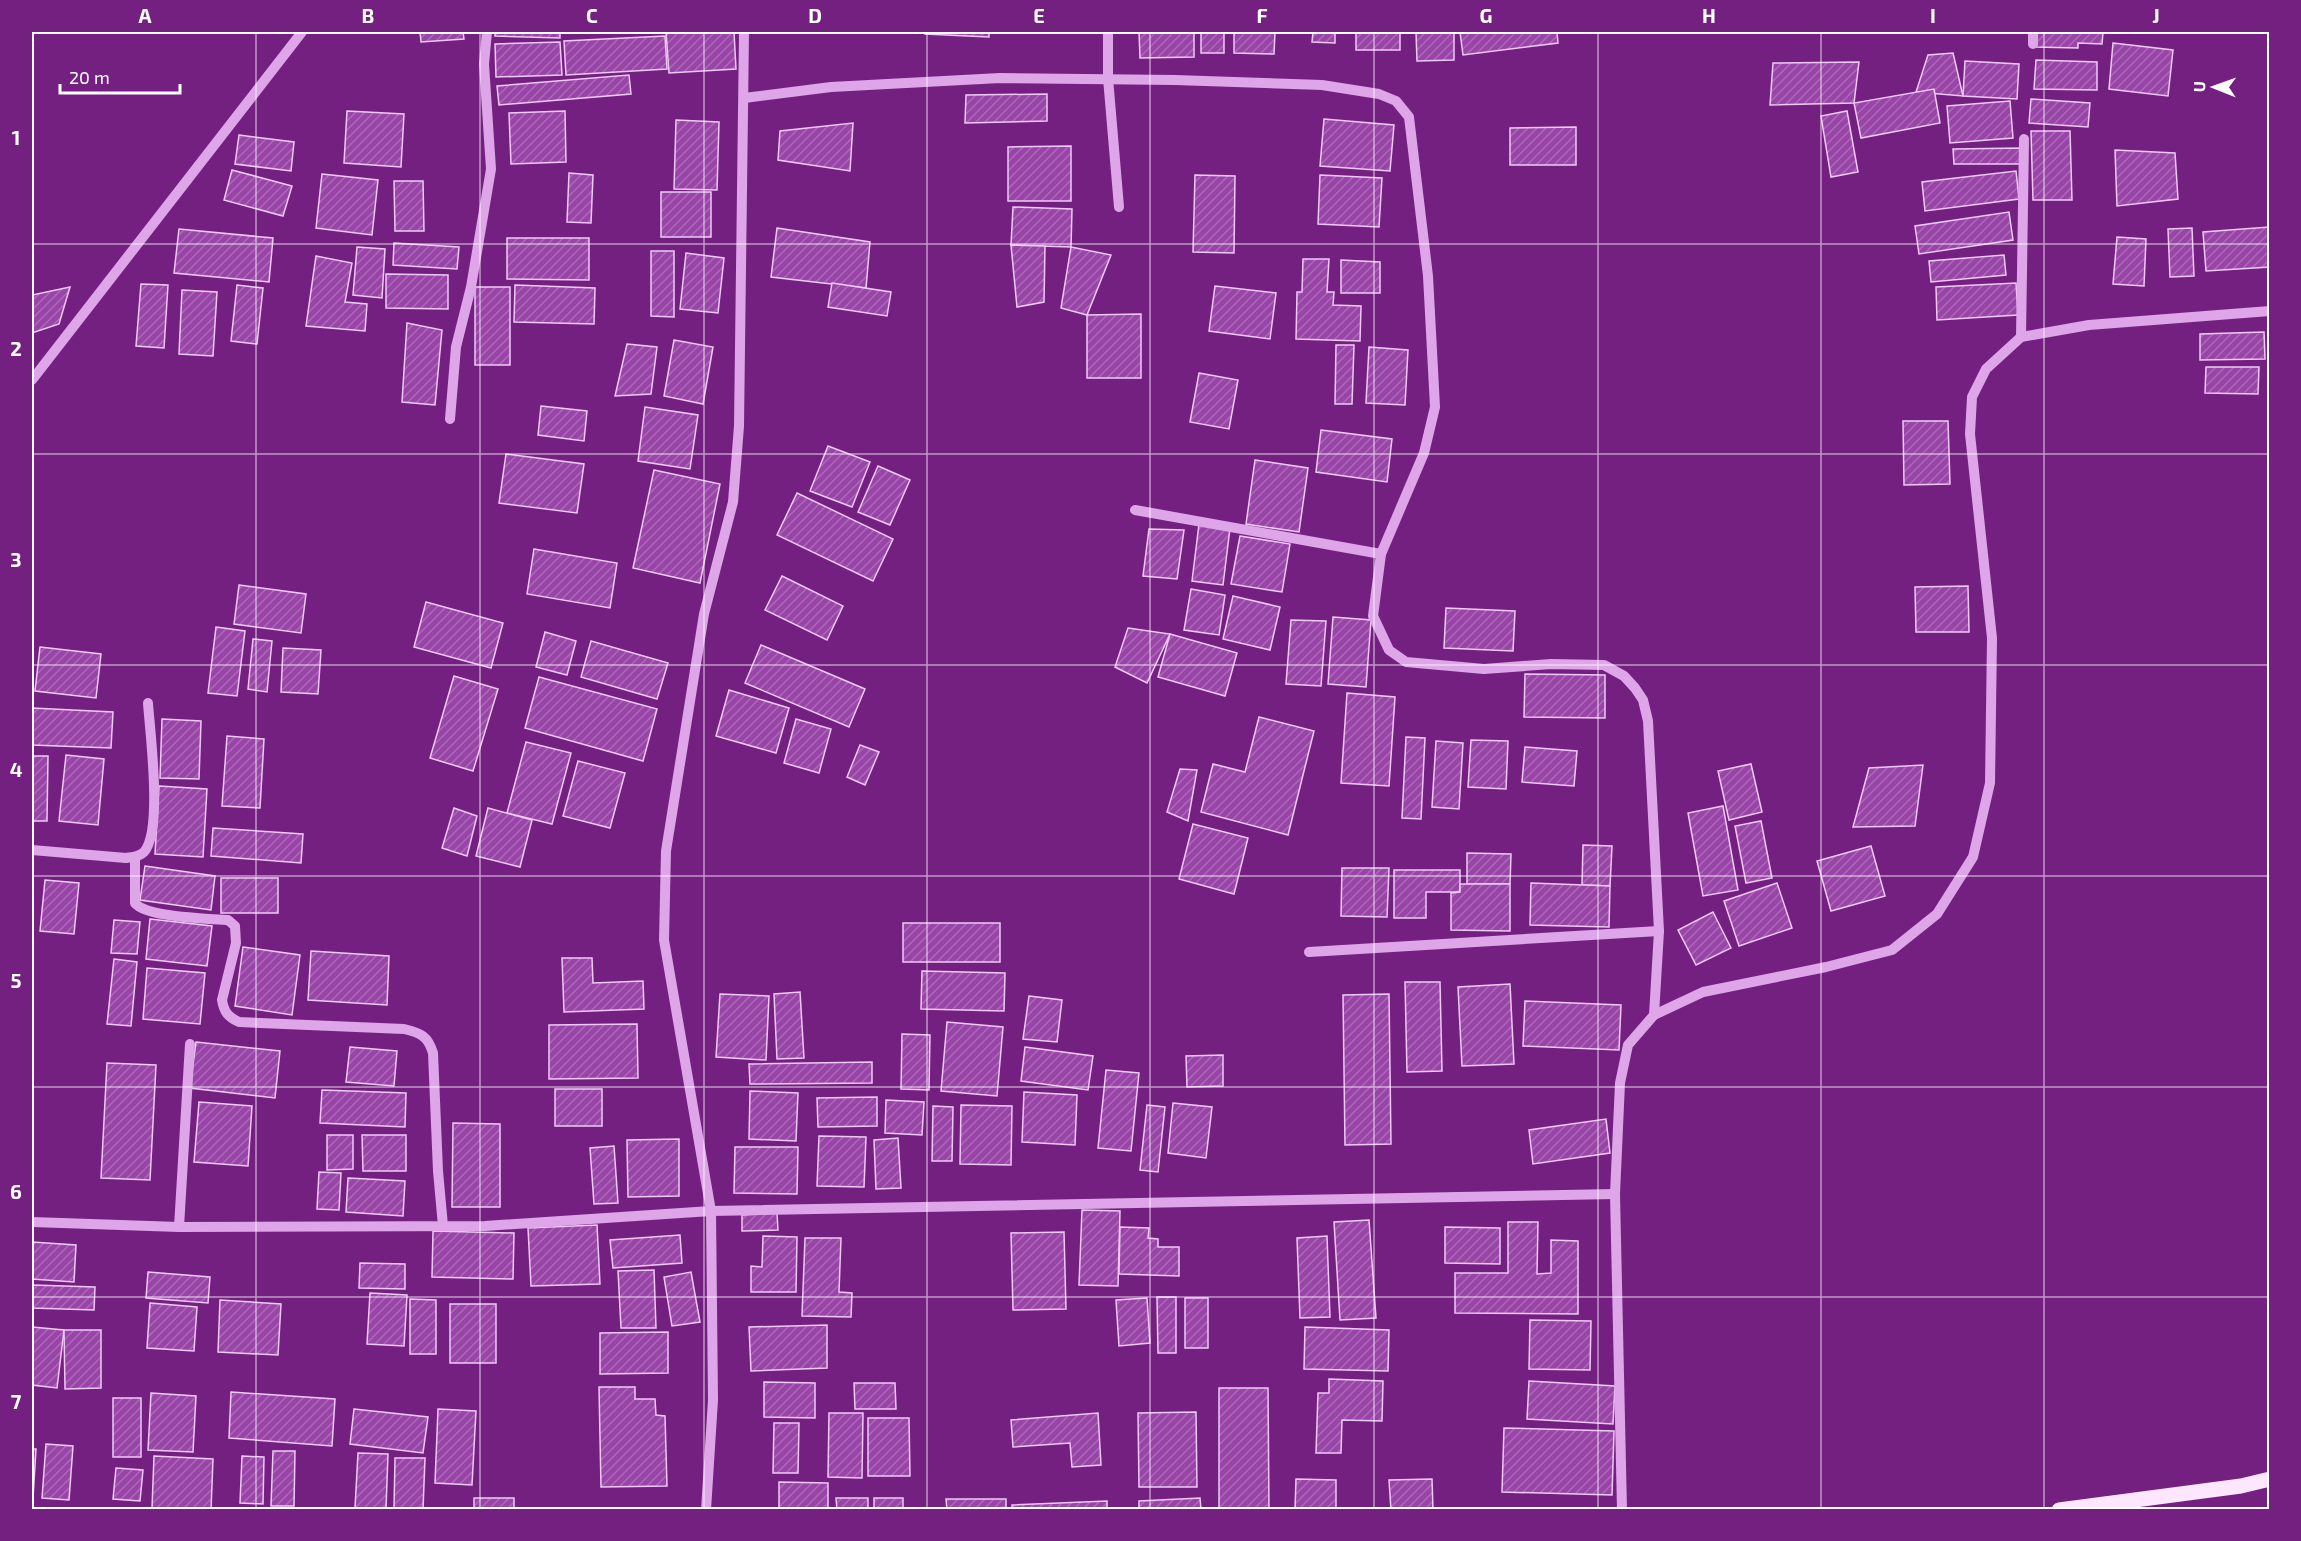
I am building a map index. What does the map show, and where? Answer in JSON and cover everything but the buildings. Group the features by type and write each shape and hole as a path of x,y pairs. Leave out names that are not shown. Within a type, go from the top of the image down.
{"main road":[{"path":"2059,1509 2229,1488 2270,1479"}],"street":[{"path":"32,380 302,32"},
{"path":"450,419 456,346 471,287 491,169 484,64 487,32"},
{"path":"706,1509 713,1400 711,1211 664,940 666,851 704,614 733,502 739,426 744,32"},
{"path":"1108,32 1108,78 1119,207"},
{"path":"2033,32 2033,44"},
{"path":"744,98 831,87 1000,78 1108,78 1322,85 1379,94 1396,100 1408,117 1428,276 1435,407 1424,453 1381,554 1373,616 1389,650 1406,662 1484,669 1551,664 1604,665 1624,676 1635,688 1643,700 1648,721 1659,931 1654,1014"},
{"path":"2021,337 2024,139"},
{"path":"1622,1509 1615,1194 1620,1083 1628,1045 1654,1014 1703,992 1826,967 1892,950 1936,914 1973,858 1990,783 1992,638 1970,434 1972,398 1986,369 2021,337 2089,326 2270,311"},
{"path":"1135,510 1381,554"},
{"path":"32,850 135,857 143,852 150,840 155,808 148,703"},
{"path":"135,857 135,903 139,908 153,912 228,920 235,926 236,944 222,1000 229,1018 239,1022 404,1029 423,1033 434,1053 438,1171 443,1226"},
{"path":"1309,952 1659,931"},
{"path":"179,1227 190,1044"},
{"path":"32,1222 179,1227 485,1226 711,1211 1615,1194"}]}
